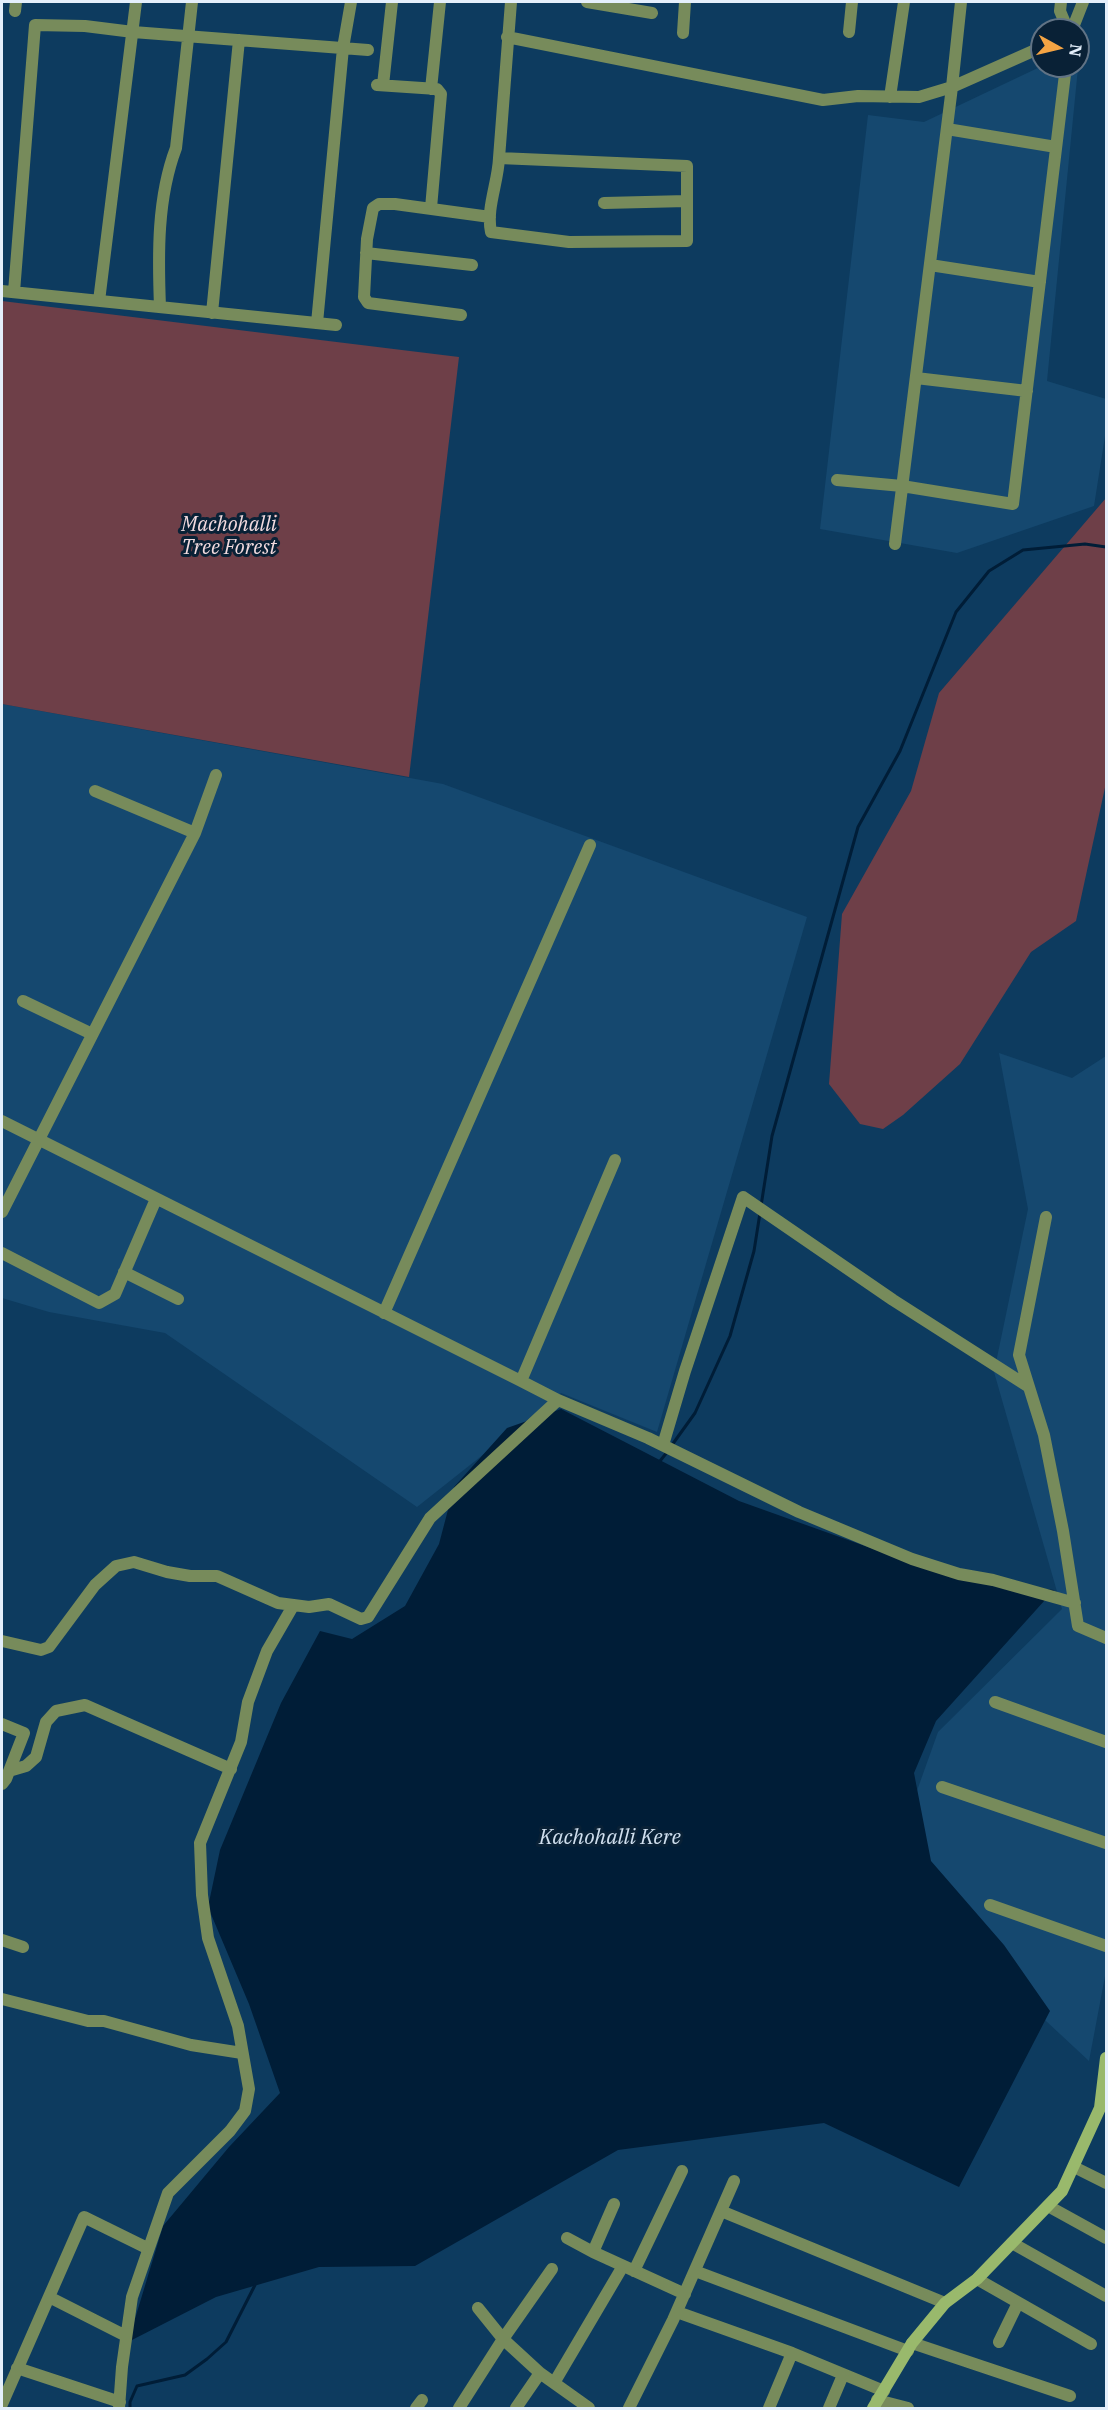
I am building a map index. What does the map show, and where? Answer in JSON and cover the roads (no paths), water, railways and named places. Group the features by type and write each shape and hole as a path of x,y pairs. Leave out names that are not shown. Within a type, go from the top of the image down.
{"street":[{"path":"99,301 136,2"},
{"path":"160,307 158,259 161,224 169,166 176,148 192,2"},
{"path":"317,323 343,48 351,2"},
{"path":"392,2 380,85 437,89 442,97 431,208"},
{"path":"431,88 440,2"},
{"path":"499,158 687,165 687,241 557,241 491,232 490,217 499,158 511,2"},
{"path":"587,2 652,13"},
{"path":"682,33 685,2"},
{"path":"849,32 852,2"},
{"path":"890,96 904,2"},
{"path":"895,544 961,2"},
{"path":"1061,2 1060,11 1064,18"},
{"path":"1076,18 1083,2"},
{"path":"336,325 8,291 35,25 85,26 133,32 368,50"},
{"path":"507,37 823,100 858,96 919,97 952,87 1030,52"},
{"path":"212,313 239,40"},
{"path":"837,480 902,486 1013,504 1065,78"},
{"path":"947,129 1056,147"},
{"path":"604,202 687,201"},
{"path":"460,315 368,303 364,297 366,253 373,208 379,204 431,208 490,217"},
{"path":"366,253 472,265"},
{"path":"930,265 1040,282"},
{"path":"916,378 1027,391"},
{"path":"2,1212 195,833 216,775"},
{"path":"95,791 195,833"},
{"path":"384,1313 590,845"},
{"path":"23,1001 92,1034"},
{"path":"2,1121 558,1400 663,1445 799,1512 912,1559 959,1574 993,1580 1075,1603"},
{"path":"521,1381 615,1160"},
{"path":"663,1445 742,1197 893,1300 1029,1387"},
{"path":"2,1253 99,1303 115,1294 156,1199"},
{"path":"1046,1216 1019,1355 1044,1435 1078,1626 1107,1638"},
{"path":"124,1272 177,1299"},
{"path":"2,1641 41,1650 49,1647 95,1585 116,1566 134,1562 190,1576 217,1576 278,1603 309,1607 329,1604 361,1619 368,1617 430,1518 558,1400"},
{"path":"18,2368 119,2405 132,2297 147,2248 168,2193 230,2131 245,2111 249,2089 238,2026 208,1938 202,1894 200,1843 241,1742 248,1702 267,1651 293,1606"},
{"path":"995,1702 1107,1742"},
{"path":"9,1771 26,1766 36,1757 46,1722 56,1711 85,1706 186,1747 231,1769"},
{"path":"2,1724 24,1733 2,1784"},
{"path":"942,1786 1107,1843"},
{"path":"990,1905 1107,1946"},
{"path":"2,1940 23,1947"},
{"path":"2,1999 88,2021 104,2021 191,2045 242,2053"},
{"path":"878,2400 910,2347 945,2303 977,2279 1062,2192 1100,2108 1107,2058"},
{"path":"1074,2167 1107,2183"},
{"path":"554,2383 629,2268 682,2171"},
{"path":"629,2409 677,2312 734,2181"},
{"path":"593,2252 614,2204"},
{"path":"1048,2206 1107,2238"},
{"path":"721,2211 945,2303"},
{"path":"2,2404 84,2217 147,2248"},
{"path":"567,2238 685,2294"},
{"path":"1012,2243 1107,2296"},
{"path":"459,2409 503,2339 552,2269"},
{"path":"695,2271 910,2347 1070,2396"},
{"path":"977,2279 1092,2344"},
{"path":"49,2297 126,2336"},
{"path":"999,2342 1018,2303"},
{"path":"478,2308 503,2339 554,2383 571,2404 589,2409"},
{"path":"677,2312 792,2353 843,2375 878,2400 908,2409"},
{"path":"770,2409 792,2353"},
{"path":"516,2409 540,2373"},
{"path":"829,2409 843,2375"}],"water":[{"name":"Kachohalli Kere","path":"561,1409 739,1501 960,1580 1054,1590 936,1721 914,1773 931,1861 1004,1945 1050,2011 959,2187 824,2123 618,2150 415,2266 319,2267 216,2297 128,2342 163,2226 229,2147 280,2093 249,2004 208,1907 220,1850 281,1703 320,1631 352,1639 405,1606 439,1544 454,1487 507,1428"}],"waterway":[{"path":"761,1206 772,1136 858,827 900,751 956,612 989,571 1023,550 1085,544 1106,547"},
{"path":"672,1445 695,1413 730,1336 754,1251 760,1213"},
{"path":"660,1461 668,1451"},
{"path":"130,2408 130,2402 137,2386 185,2375 226,2342 255,2285"}],"park label":[{"name":"Machohalli Tree Forest","path":"229,536"}]}
